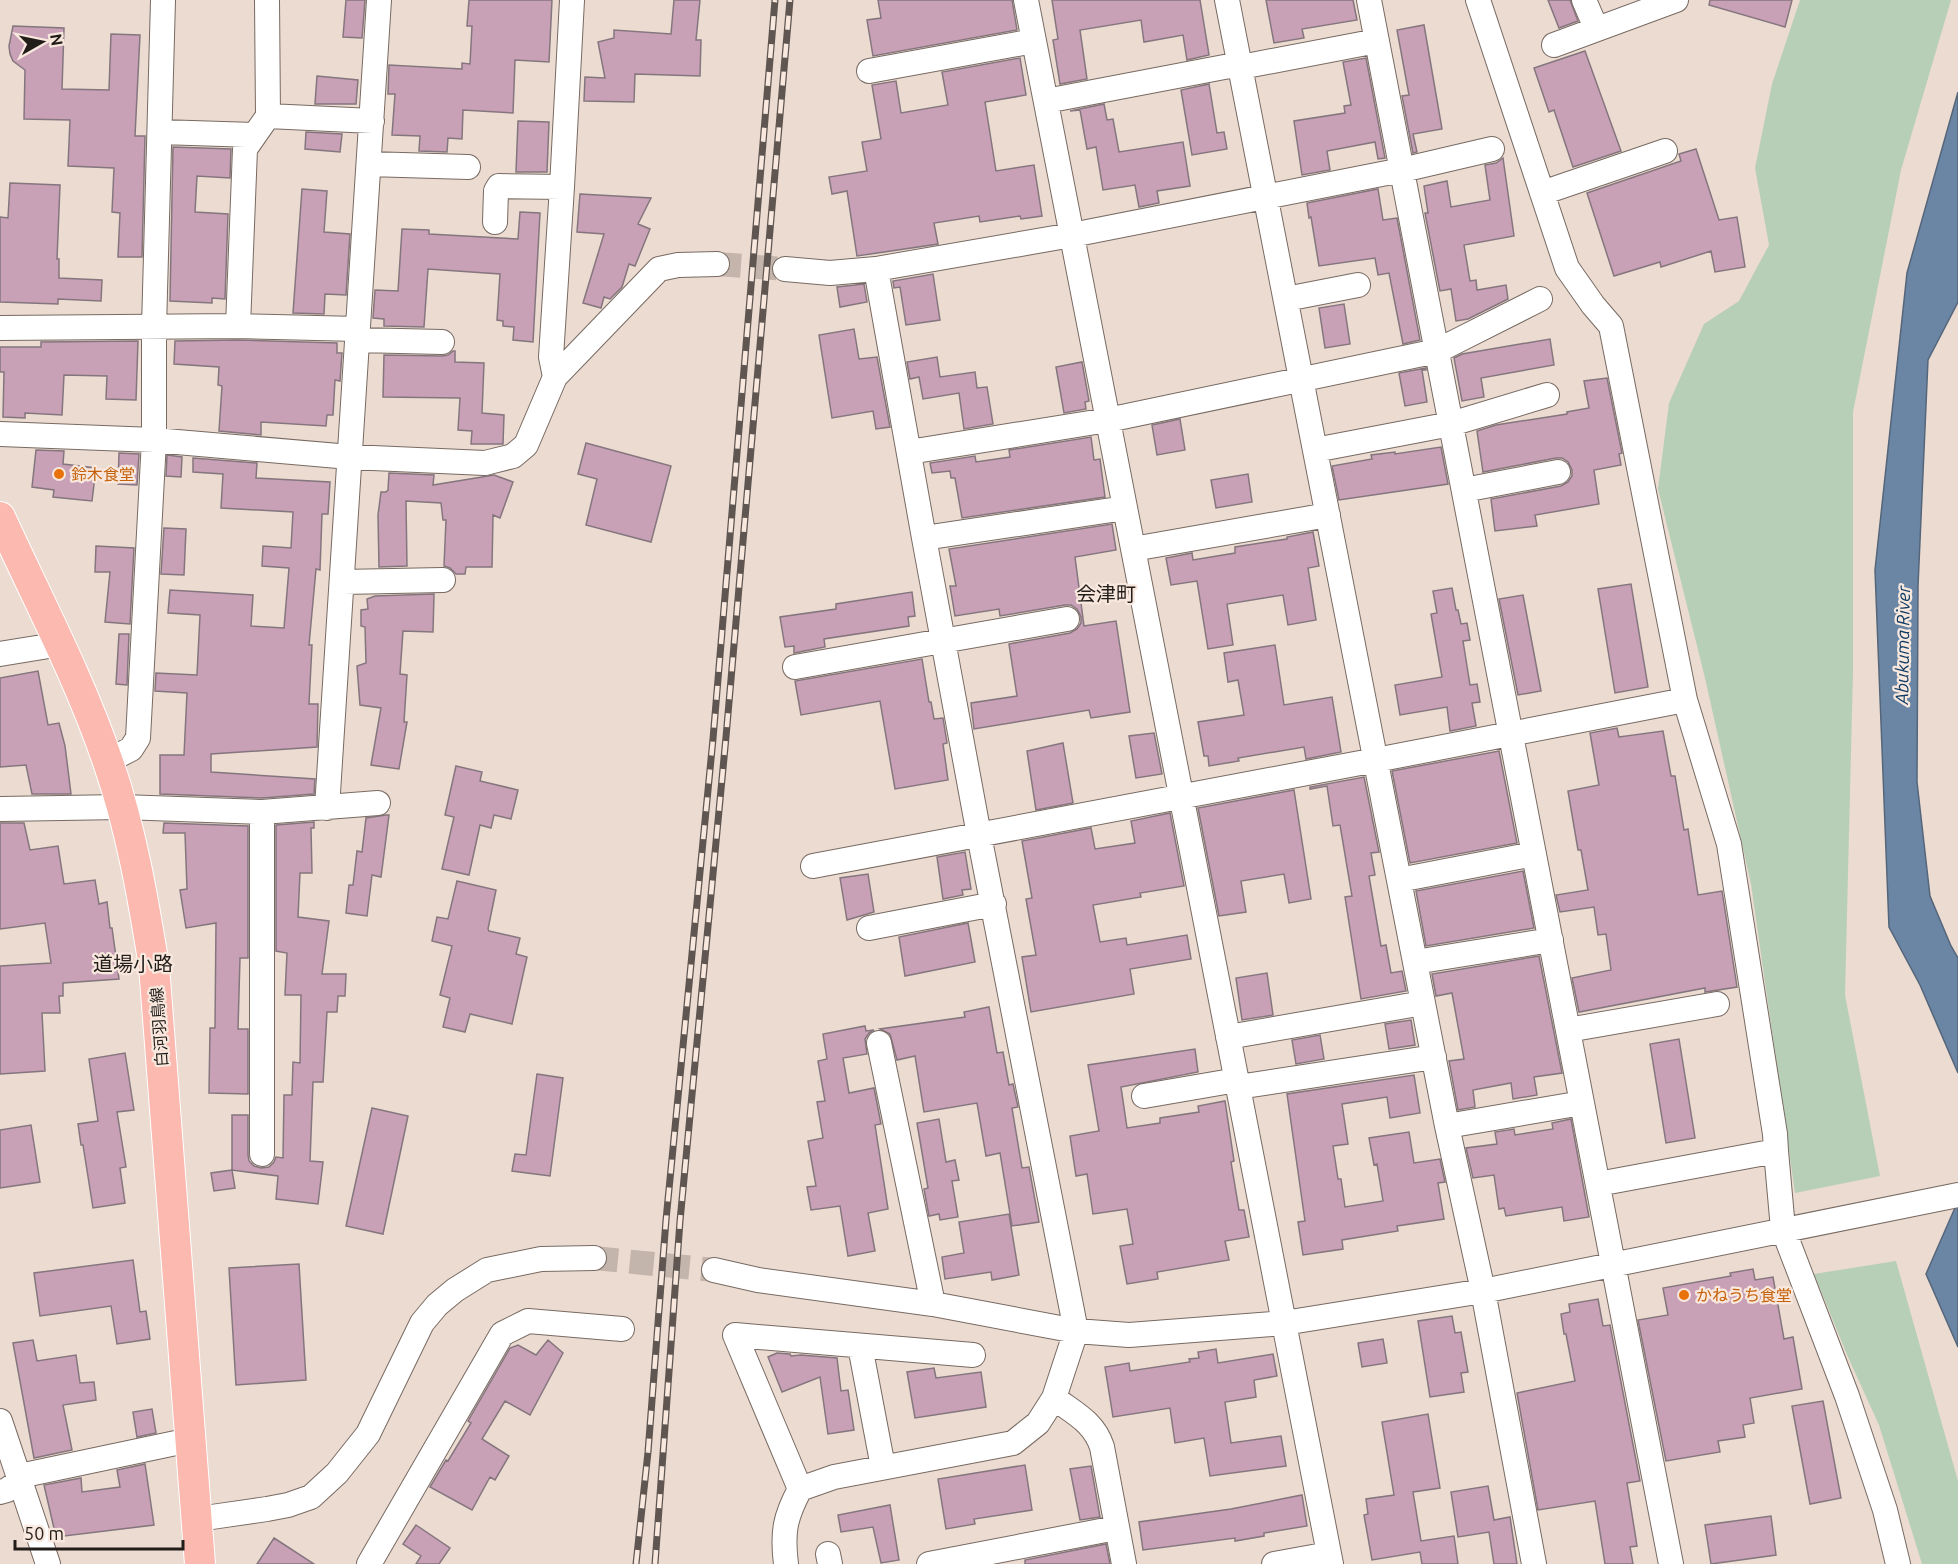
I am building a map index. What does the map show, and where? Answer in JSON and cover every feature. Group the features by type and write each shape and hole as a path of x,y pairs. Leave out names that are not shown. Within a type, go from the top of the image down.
{"main road":[{"name":"白河羽鳥線","path":"0,517 61,644 108,761 122,807 145,910 154,966 200,1564"}],"street":[{"path":"108,761 131,748 138,738 154,440 154,328 163,0"},
{"path":"238,326 245,149 268,116 267,0"},
{"path":"327,808 379,0"},
{"path":"555,377 550,357 572,0"},
{"path":"1026,0 1330,1559 1274,1564"},
{"path":"1227,0 1447,1126 1483,1290 1534,1564"},
{"path":"1369,0 1671,1564"},
{"path":"1478,0 1568,268 1593,305 1611,326 1685,700 1729,844 1774,1120 1776,1151 1793,1227 1885,1510 1898,1564"},
{"path":"1584,0 1596,28"},
{"path":"1554,45 1676,0"},
{"path":"869,71 1034,41"},
{"path":"1046,101 1377,41"},
{"path":"268,116 372,121"},
{"path":"160,132 254,135"},
{"path":"785,269 830,273 876,269 1072,234 1402,170 1492,149"},
{"path":"1542,193 1665,152"},
{"path":"369,164 468,167"},
{"path":"495,222 496,191 499,186 562,187"},
{"path":"0,434 154,440 350,457 485,463 513,456 526,445 555,377 659,269 678,265 717,264"},
{"path":"786,1564 784,1537 788,1513 800,1490 834,1476 1013,1443 1038,1423 1053,1398 1076,1331 979,835 876,269"},
{"path":"1286,299 1358,285"},
{"path":"909,452 1108,420 1437,351 1540,299"},
{"path":"0,328 238,326 442,342"},
{"path":"1315,450 1451,424 1547,395"},
{"path":"1464,490 1558,472"},
{"path":"924,538 1125,508"},
{"path":"1133,549 1328,515"},
{"path":"342,582 443,580"},
{"path":"795,667 1067,619"},
{"path":"0,654 61,644"},
{"path":"813,866 1685,700"},
{"path":"0,809 122,807 262,812 378,803"},
{"path":"262,812 262,1154"},
{"path":"1400,880 1534,854"},
{"path":"869,928 994,904"},
{"path":"1415,962 1551,940"},
{"path":"1228,1037 1423,1003"},
{"path":"1568,1030 1717,1004"},
{"path":"879,1043 933,1304"},
{"path":"1144,1096 1434,1058"},
{"path":"1447,1126 1582,1103"},
{"path":"1598,1184 1776,1151"},
{"path":"714,1270 758,1280 933,1304 1076,1331 1129,1335 1284,1323 1483,1290 1958,1195"},
{"path":"198,1519 288,1505 311,1497 337,1473 368,1434 422,1323 437,1305 455,1290 487,1270 541,1259 594,1258"},
{"path":"369,1564 502,1334 528,1321 622,1329"},
{"path":"800,1490 735,1335 973,1355"},
{"path":"860,1346 883,1467"},
{"path":"1053,1398 1087,1422 1098,1433 1124,1564"},
{"path":"0,1421 9,1486 48,1564"},
{"path":"9,1486 29,1474 190,1440"},
{"path":"929,1564 1116,1528"}],"green space":[{"path":"1800,0 1951,0 1901,170 1853,412 1853,671 1845,995 1880,1176 1795,1193 1751,884 1705,678 1658,489 1669,403 1704,324 1739,301 1769,245 1755,168 1772,84"},
{"path":"1896,1261 1958,1481 1958,1564 1922,1564 1879,1425 1814,1274"}],"water":[{"name":"Abukuma River","path":"1958,92 1958,302 1928,360 1918,586 1917,782 1930,896 1958,958 1958,1073 1920,985 1889,927 1875,570 1907,273"},
{"path":"1958,1201 1958,1347 1926,1274"}],"building":[{"path":"346,0 365,0 362,38 343,37"},
{"path":"469,0 552,0 549,62 515,60 513,113 463,110 462,139 448,138 447,152 419,151 420,136 392,135 395,94 388,94 389,65 462,69 462,63 470,64 472,26 467,26"},
{"path":"674,0 700,0 696,40 701,40 700,76 635,74 634,102 584,101 585,77 605,78 598,42 614,38 614,30 671,34"},
{"path":"878,0 1012,0 1017,30 873,56 867,20 881,18"},
{"path":"1052,0 1200,0 1209,55 1187,60 1183,35 1144,42 1141,20 1080,30 1087,79 1060,84 1053,40 1058,39"},
{"path":"1266,0 1353,0 1357,20 1302,29 1304,38 1274,43"},
{"path":"1548,0 1570,0 1578,21 1559,28"},
{"path":"1710,0 1792,0 1785,27 1709,5"},
{"path":"1424,25 1442,129 1413,134 1417,152 1413,153 1402,96 1409,95 1397,30"},
{"path":"13,26 64,28 62,89 109,90 111,34 140,35 135,136 145,136 142,257 118,257 120,213 112,212 114,168 68,166 70,120 24,119 25,70 13,61 10,54 9,46"},
{"path":"1585,51 1621,151 1573,167 1554,110 1549,112 1534,68"},
{"path":"1020,58 1026,95 985,102 996,171 1034,165 1042,216 1021,219 1020,216 980,222 979,216 934,223 938,244 857,256 847,191 832,194 829,177 867,171 862,142 881,139 872,85 896,81 901,113 948,105 942,72"},
{"path":"1366,58 1385,158 1378,159 1375,142 1327,151 1330,170 1302,175 1294,121 1345,113 1344,106 1351,105 1343,62"},
{"path":"317,76 358,80 356,104 315,104"},
{"path":"1209,84 1217,133 1224,132 1227,149 1192,155 1181,90"},
{"path":"1104,104 1107,120 1113,119 1119,152 1183,142 1190,186 1157,191 1159,203 1139,207 1135,185 1103,190 1096,147 1087,149 1080,110 1070,111"},
{"path":"518,121 549,122 547,172 516,172"},
{"path":"306,132 342,134 340,152 305,149"},
{"path":"173,147 231,149 230,178 197,176 195,212 228,214 225,299 212,298 212,303 170,301"},
{"path":"1696,149 1719,220 1737,217 1745,267 1715,272 1711,251 1661,267 1660,262 1614,276 1587,193 1681,161 1679,154"},
{"path":"1503,158 1514,236 1464,245 1470,281 1476,280 1477,290 1506,285 1508,299 1468,319 1456,321 1451,289 1440,291 1425,213 1428,213 1424,186 1447,181 1451,207 1490,200 1485,165 1496,163"},
{"path":"10,183 60,185 57,259 59,259 59,278 102,280 101,301 58,299 58,304 0,302 0,217 8,218"},
{"path":"302,189 327,191 324,232 350,234 346,295 325,294 324,314 293,313"},
{"path":"1378,189 1383,220 1397,218 1420,340 1403,344 1389,273 1378,275 1375,258 1319,266 1311,217 1309,218 1307,203"},
{"path":"580,194 651,198 638,224 650,229 635,266 629,264 622,287 610,299 604,297 601,308 583,303 604,234 577,232"},
{"path":"520,212 540,213 533,342 513,340 514,327 503,326 503,321 497,320 500,274 428,269 424,327 384,326 384,319 373,318 375,290 398,291 402,229 429,230 429,234 518,239"},
{"path":"933,274 940,320 906,325 900,287 894,288 893,281"},
{"path":"864,284 867,302 840,307 837,287"},
{"path":"1344,304 1350,344 1325,348 1319,308"},
{"path":"854,329 859,359 877,357 890,427 876,429 873,411 832,418 819,335"},
{"path":"1550,339 1554,365 1481,378 1484,397 1462,401 1454,358 1462,354"},
{"path":"138,341 136,400 106,399 107,376 64,375 62,415 25,413 25,418 3,417 4,372 0,372 0,347 41,347 41,342"},
{"path":"175,341 337,343 337,353 342,353 340,381 335,380 333,415 327,415 326,426 261,422 261,435 219,431 222,386 218,385 219,367 174,364"},
{"path":"455,351 455,362 484,363 482,413 504,415 503,444 471,444 472,431 458,430 460,398 383,397 384,355 442,356"},
{"path":"937,357 940,377 975,372 977,388 987,387 993,424 964,429 959,393 923,399 919,377 910,379 907,362"},
{"path":"1082,362 1089,401 1085,402 1086,409 1064,413 1056,367"},
{"path":"1426,368 1422,370 1427,402 1405,406 1399,373"},
{"path":"1607,378 1622,453 1619,454 1621,465 1594,470 1599,504 1535,515 1537,526 1495,531 1491,499 1561,486 1568,482 1572,476 1572,470 1568,462 1562,458 1556,458 1483,472 1477,431 1496,425 1567,414 1567,412 1589,408 1584,381"},
{"path":"1180,419 1185,450 1157,455 1152,425"},
{"path":"1091,437 1094,460 1100,459 1105,497 962,518 955,478 951,478 950,471 932,473 930,463 975,456 976,462 1010,457 1009,450"},
{"path":"586,443 671,466 651,542 586,525 597,479 578,474"},
{"path":"1441,447 1448,484 1339,500 1332,466 1372,459 1371,455"},
{"path":"36,450 64,451 63,464 96,468 92,501 53,497 54,490 32,487"},
{"path":"119,453 139,454 137,485 118,484"},
{"path":"167,455 182,457 181,477 166,476"},
{"path":"193,458 257,463 256,478 330,482 328,514 322,514 320,570 316,569 309,645 312,645 309,704 318,704 317,747 211,754 211,772 315,779 314,794 262,798 160,794 160,755 184,755 187,693 155,691 156,673 197,675 200,615 168,613 170,590 253,595 251,626 284,628 289,568 262,566 263,546 291,548 293,512 221,508 223,474 193,472"},
{"path":"389,473 434,475 433,485 494,475 513,482 500,518 493,515 492,567 466,567 465,574 456,574 444,566 446,520 443,520 441,503 406,501 407,566 379,567 378,515 381,492 388,490"},
{"path":"1248,474 1252,502 1216,508 1211,480"},
{"path":"1112,524 1116,550 1075,557 1084,626 1116,621 1130,712 1091,718 1089,710 974,729 971,703 1017,696 1009,644 1070,633 1077,629 1081,623 1081,617 1077,609 1071,605 1000,616 999,609 955,616 950,586 956,586 949,549"},
{"path":"164,528 186,529 184,575 161,574"},
{"path":"1313,532 1319,566 1308,568 1316,620 1288,625 1283,595 1227,604 1233,645 1208,649 1197,581 1171,585 1166,558 1192,553 1193,560 1235,553 1235,547 1287,539 1287,537"},
{"path":"96,546 134,548 130,624 105,622 110,572 95,572"},
{"path":"1631,584 1648,687 1615,693 1598,589"},
{"path":"1452,588 1461,624 1467,623 1470,640 1463,641 1470,685 1477,684 1480,702 1472,703 1476,726 1450,731 1447,707 1400,715 1395,685 1442,677 1431,614 1437,613 1433,591"},
{"path":"912,592 915,616 908,617 909,626 824,639 825,647 794,653 794,646 785,647 780,617 836,609 836,604"},
{"path":"434,594 433,632 403,631 400,674 407,675 404,722 407,722 399,769 371,765 381,708 360,705 357,666 366,663 365,627 361,626 361,610 368,609 367,599 375,596"},
{"path":"1523,595 1541,691 1518,695 1499,599"},
{"path":"119,634 129,634 127,685 116,684"},
{"path":"1275,645 1284,705 1332,697 1341,752 1306,759 1304,747 1238,758 1239,761 1209,766 1208,756 1204,756 1198,722 1244,715 1238,680 1228,682 1224,653"},
{"path":"922,659 934,719 943,718 947,743 943,744 948,780 895,789 880,701 801,715 795,681"},
{"path":"38,671 48,725 59,723 65,746 71,794 32,794 26,765 0,767 0,678"},
{"path":"1617,728 1619,737 1663,731 1671,776 1675,776 1684,830 1688,829 1698,895 1722,891 1737,987 1705,992 1705,988 1579,1012 1572,978 1611,970 1606,934 1598,935 1594,907 1560,912 1556,895 1588,890 1581,850 1578,850 1568,791 1599,785 1590,733"},
{"path":"1154,733 1162,774 1136,778 1129,736"},
{"path":"1063,743 1073,803 1036,810 1027,751"},
{"path":"1499,751 1517,843 1410,863 1392,771"},
{"path":"456,766 482,772 480,781 518,790 511,819 494,815 491,828 480,825 469,875 442,869 454,817 445,815"},
{"path":"1364,777 1379,852 1371,853 1375,875 1369,876 1381,946 1386,945 1391,973 1402,971 1406,991 1361,999 1345,897 1352,896 1340,825 1333,826 1327,786 1310,789 1310,787"},
{"path":"1294,790 1311,899 1289,903 1284,874 1241,881 1246,912 1219,916 1198,808"},
{"path":"1170,813 1184,886 1140,893 1141,897 1093,905 1100,942 1126,938 1127,945 1187,935 1191,959 1130,969 1134,994 1031,1012 1022,957 1036,955 1026,899 1032,898 1022,841 1091,828 1095,849 1135,843 1131,821"},
{"path":"389,815 381,877 372,875 367,916 346,913 349,885 353,885 357,851 362,852 366,818"},
{"path":"314,822 314,828 311,828 312,873 300,873 298,917 329,921 322,974 346,974 345,996 338,996 337,1012 327,1012 323,1082 313,1082 310,1161 323,1162 318,1204 276,1199 278,1176 232,1170 232,1115 248,1115 248,1155 249,1161 254,1166 269,1167 276,1157 283,1158 284,1095 292,1095 293,1062 300,1063 301,995 285,995 287,953 276,951 276,825"},
{"path":"0,823 24,823 30,850 58,846 64,884 95,880 99,904 107,902 110,928 112,928 119,979 63,983 63,996 59,996 60,1013 42,1013 45,1071 0,1074 0,966 51,963 45,923 0,929"},
{"path":"164,823 248,826 248,958 240,958 238,1029 248,1029 248,1094 209,1093 210,1028 215,1028 216,923 186,928 180,890 187,889 185,833 163,833"},
{"path":"965,852 971,889 962,890 963,895 943,899 937,857"},
{"path":"1523,871 1534,928 1426,946 1416,891"},
{"path":"868,874 874,912 847,920 840,878"},
{"path":"457,881 496,890 489,931 520,938 516,954 527,957 512,1024 470,1014 465,1032 443,1027 450,998 440,995 452,946 432,941 437,917 448,919"},
{"path":"968,923 975,962 905,976 899,937"},
{"path":"1539,956 1562,1073 1534,1077 1537,1095 1513,1099 1511,1083 1473,1090 1475,1107 1458,1110 1449,1061 1464,1059 1452,993 1436,996 1432,974"},
{"path":"1267,973 1273,1015 1242,1020 1236,978"},
{"path":"989,1007 997,1053 1003,1052 1009,1085 1013,1084 1018,1107 1012,1108 1022,1168 1029,1167 1039,1222 1012,1226 1000,1153 986,1156 977,1103 924,1112 915,1056 897,1060 890,1034 880,1029 965,1017 964,1012"},
{"path":"1411,1020 1415,1045 1389,1049 1385,1024"},
{"path":"865,1026 866,1031 874,1030 865,1039 867,1054 843,1058 849,1093 874,1088 881,1124 875,1125 888,1209 868,1213 875,1251 848,1256 840,1206 811,1210 807,1187 816,1186 808,1141 823,1138 817,1102 825,1101 818,1061 827,1059 823,1034"},
{"path":"1320,1035 1324,1059 1296,1064 1292,1040"},
{"path":"1679,1039 1695,1138 1666,1143 1650,1044"},
{"path":"1195,1049 1198,1072 1121,1087 1127,1128 1160,1123 1160,1118 1199,1112 1198,1106 1225,1101 1234,1161 1231,1162 1239,1210 1244,1210 1249,1237 1225,1241 1229,1260 1157,1272 1158,1279 1127,1284 1120,1246 1133,1244 1127,1209 1093,1214 1087,1174 1076,1176 1070,1136 1099,1131 1088,1065"},
{"path":"125,1053 134,1110 117,1112 126,1167 120,1168 125,1203 93,1208 78,1124 98,1121 89,1059"},
{"path":"537,1074 563,1078 550,1176 512,1171 515,1154 526,1155"},
{"path":"1414,1075 1420,1113 1390,1118 1387,1097 1342,1104 1348,1144 1333,1146 1338,1179 1341,1179 1345,1207 1383,1201 1377,1164 1374,1165 1369,1138 1409,1132 1414,1163 1440,1159 1445,1182 1438,1183 1444,1219 1397,1226 1398,1231 1342,1240 1343,1249 1303,1255 1298,1222 1305,1221 1287,1094"},
{"path":"372,1108 408,1116 383,1234 346,1226"},
{"path":"939,1119 946,1162 955,1160 959,1180 952,1181 958,1217 940,1220 939,1214 929,1216 924,1189 928,1188 917,1123"},
{"path":"1571,1119 1589,1217 1564,1221 1562,1207 1506,1216 1504,1208 1499,1209 1494,1175 1473,1178 1466,1148 1497,1144 1495,1132 1514,1129 1515,1135 1553,1129 1552,1123"},
{"path":"31,1125 40,1182 0,1188 0,1130"},
{"path":"232,1170 235,1188 214,1191 211,1173"},
{"path":"1009,1214 1019,1275 992,1280 991,1272 945,1279 942,1257 964,1253 959,1222"},
{"path":"133,1260 140,1312 146,1311 150,1339 117,1344 111,1306 40,1316 34,1273"},
{"path":"299,1264 306,1380 236,1385 229,1268"},
{"path":"1753,1269 1755,1280 1773,1277 1784,1339 1793,1337 1802,1389 1750,1398 1754,1423 1743,1425 1745,1437 1718,1441 1720,1452 1666,1461 1638,1320 1668,1315 1663,1288 1731,1276 1730,1273"},
{"path":"1598,1299 1603,1326 1610,1325 1640,1481 1627,1483 1637,1546 1630,1547 1633,1564 1605,1564 1595,1501 1538,1510 1517,1393 1575,1381 1561,1314 1570,1312 1569,1304"},
{"path":"1452,1316 1455,1333 1461,1332 1468,1372 1461,1373 1464,1392 1430,1397 1418,1321"},
{"path":"1383,1339 1387,1363 1362,1367 1358,1343"},
{"path":"33,1340 37,1361 76,1355 80,1383 94,1382 96,1400 63,1405 72,1450 34,1458 13,1343"},
{"path":"548,1340 563,1353 530,1415 505,1401 482,1439 509,1456 495,1480 490,1477 472,1510 430,1487 471,1423 468,1421 510,1348 518,1345 536,1355"},
{"path":"1216,1349 1218,1363 1273,1354 1277,1376 1254,1380 1256,1397 1225,1402 1231,1443 1281,1436 1286,1466 1210,1476 1204,1438 1175,1443 1170,1408 1113,1417 1105,1367 1129,1363 1130,1371 1190,1362 1189,1359 1199,1358 1198,1352"},
{"path":"777,1353 791,1356 837,1358 841,1391 848,1390 854,1430 828,1434 820,1377 782,1392 768,1357"},
{"path":"934,1368 936,1378 981,1372 986,1407 915,1418 907,1372"},
{"path":"1823,1401 1841,1498 1810,1504 1792,1406"},
{"path":"152,1409 156,1433 137,1437 133,1412"},
{"path":"1428,1414 1440,1488 1413,1492 1421,1541 1454,1536 1458,1564 1422,1564 1420,1552 1372,1560 1364,1515 1368,1514 1366,1499 1394,1495 1382,1422"},
{"path":"145,1464 154,1525 56,1537 44,1485 81,1478 82,1492 120,1487 117,1470"},
{"path":"1025,1465 1032,1510 974,1519 975,1524 946,1529 938,1479"},
{"path":"1091,1466 1100,1517 1080,1520 1070,1469"},
{"path":"1488,1486 1494,1520 1510,1517 1517,1564 1494,1564 1489,1532 1458,1537 1451,1492"},
{"path":"1302,1495 1307,1526 1264,1533 1264,1536 1235,1541 1235,1538 1143,1550 1139,1522 1231,1509"},
{"path":"890,1505 899,1560 881,1563 873,1527 841,1532 838,1515"},
{"path":"1771,1516 1776,1555 1711,1564 1705,1525"},
{"path":"416,1525 450,1548 439,1564 416,1564 421,1556 403,1544"},
{"path":"274,1538 314,1564 257,1564"},
{"path":"1106,1544 1110,1564 1025,1564 1025,1560"}],"tunnel":[{"path":"717,264 785,269"},
{"path":"594,1258 714,1270"}],"railway":[{"path":"636,1564 648,1452 666,1220 713,739 775,0"},
{"path":"655,1564 680,1221 726,737 790,0"}],"place":[{"name":"鈴木食堂","path":"59,474"},
{"name":"かねうち食堂","path":"1684,1295"}],"district":[{"name":"会津町","path":"1106,593"},
{"name":"道場小路","path":"133,963"}]}
